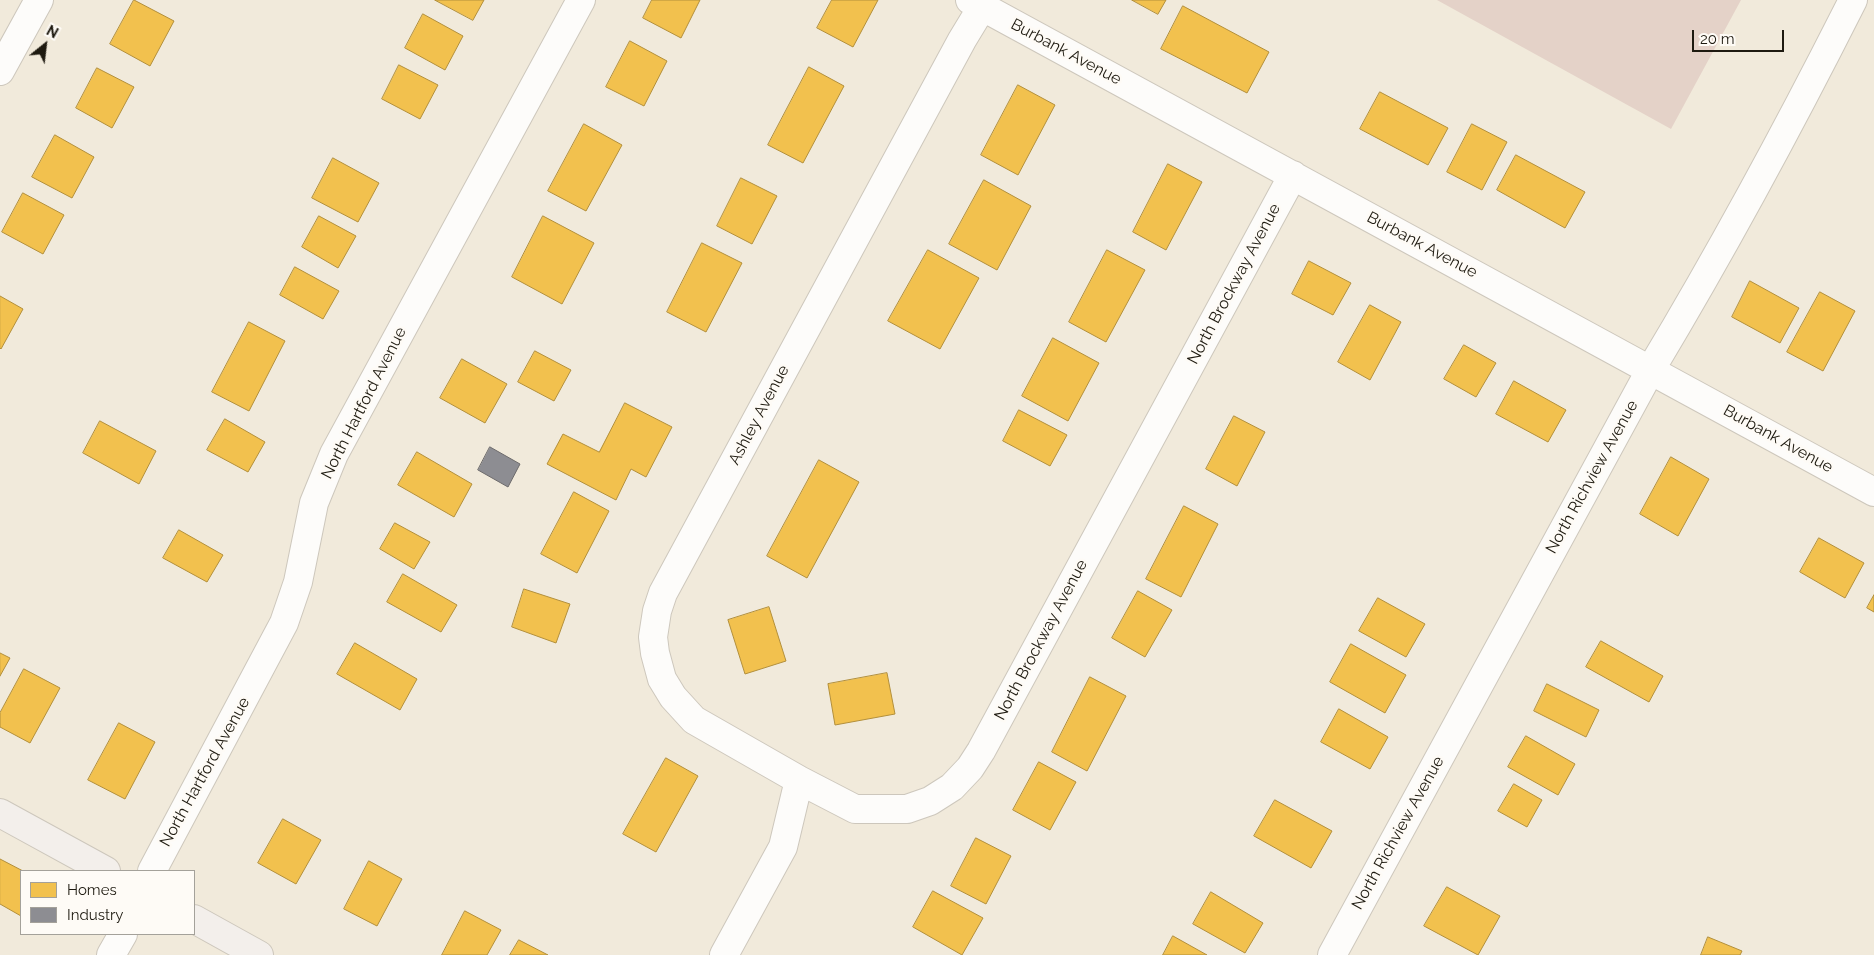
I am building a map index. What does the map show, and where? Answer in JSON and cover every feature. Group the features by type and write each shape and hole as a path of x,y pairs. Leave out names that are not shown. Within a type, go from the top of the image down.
{"street":[{"path":"0,71 39,0"},
{"name":"North Hartford Avenue","path":"153,870 284,623 298,582 314,503 334,454 580,0"},
{"name":"North Richview Avenue","path":"1332,955 1651,369 1803,100 1853,0"},
{"name":"Burbank Avenue","path":"976,4 1651,369 1874,492"},
{"name":"Ashley Avenue","path":"799,780 694,720 673,697 662,679 655,654 654,637 657,611 663,593 962,40 976,4"},
{"name":"North Brockway Avenue","path":"799,780 854,808 907,809 930,800 952,787 970,768 981,751 1293,175"},
{"path":"724,955 783,848 799,780"},
{"path":"0,813 104,870"},
{"path":"195,921 259,955"},
{"path":"112,955 122,935"}],"shaded area":[{"path":"1437,0 1741,0 1671,129"}],"building: Homes":[{"path":"134,0 174,21 150,66 110,44"},
{"path":"435,0 484,0 473,20"},
{"path":"652,0 700,0 681,38 643,18"},
{"path":"832,0 878,0 853,47 817,28"},
{"path":"1132,0 1166,0 1158,14"},
{"path":"1183,6 1269,52 1247,93 1161,49"},
{"path":"423,14 463,36 445,70 405,48"},
{"path":"630,41 667,61 644,106 606,87"},
{"path":"399,65 438,85 420,119 382,99"},
{"path":"809,67 844,86 803,163 768,145"},
{"path":"97,68 134,87 112,128 76,108"},
{"path":"1018,85 1055,105 1018,175 981,155"},
{"path":"1380,92 1448,128 1428,165 1360,129"},
{"path":"584,124 622,145 586,211 548,191"},
{"path":"1472,124 1507,142 1482,190 1447,172"},
{"path":"55,135 94,157 72,198 32,177"},
{"path":"1516,155 1585,192 1565,228 1497,190"},
{"path":"333,158 379,183 358,222 312,198"},
{"path":"1168,164 1202,182 1166,250 1133,232"},
{"path":"741,178 777,196 752,244 717,226"},
{"path":"984,180 1031,206 997,270 949,244"},
{"path":"23,193 64,215 43,254 2,232"},
{"path":"319,216 356,236 338,268 302,247"},
{"path":"543,216 594,243 562,304 512,277"},
{"path":"702,243 742,263 706,332 667,312"},
{"path":"928,250 979,278 940,349 888,321"},
{"path":"1107,250 1145,270 1106,342 1069,322"},
{"path":"1309,261 1351,283 1333,315 1292,294"},
{"path":"295,267 339,291 323,319 280,295"},
{"path":"1750,281 1799,308 1780,343 1732,317"},
{"path":"1820,292 1855,311 1823,371 1787,352"},
{"path":"0,296 23,309 1,349 0,348"},
{"path":"1370,305 1401,322 1370,380 1338,362"},
{"path":"249,322 285,341 249,411 212,392"},
{"path":"1053,338 1099,363 1068,421 1022,396"},
{"path":"1464,345 1496,363 1476,397 1444,379"},
{"path":"535,351 571,370 554,401 518,382"},
{"path":"462,359 507,384 485,423 440,398"},
{"path":"1514,381 1566,410 1548,442 1496,414"},
{"path":"625,403 672,427 646,477 631,469 616,500 547,464 563,434 599,452"},
{"path":"1019,410 1067,435 1050,466 1003,441"},
{"path":"1234,416 1265,432 1237,486 1206,469"},
{"path":"225,419 265,442 248,472 207,450"},
{"path":"100,421 156,451 139,484 83,453"},
{"path":"417,452 472,484 454,517 398,485"},
{"path":"1671,457 1709,479 1678,536 1640,514"},
{"path":"819,460 859,482 807,578 767,556"},
{"path":"574,492 609,511 577,573 541,554"},
{"path":"1184,506 1218,524 1181,597 1146,579"},
{"path":"395,523 430,542 414,569 380,549"},
{"path":"179,530 223,555 207,582 163,558"},
{"path":"1819,538 1864,563 1845,598 1800,572"},
{"path":"403,574 457,605 441,632 387,602"},
{"path":"524,589 570,604 556,643 512,627"},
{"path":"1138,591 1172,610 1145,657 1112,638"},
{"path":"1874,595 1874,612 1867,608"},
{"path":"1378,598 1425,624 1406,657 1359,631"},
{"path":"769,607 786,661 745,674 728,620"},
{"path":"1601,641 1663,676 1649,702 1586,667"},
{"path":"355,643 417,679 400,710 337,674"},
{"path":"1351,644 1406,675 1385,713 1330,682"},
{"path":"0,653 10,658 0,676"},
{"path":"24,669 60,688 30,743 0,727 0,713"},
{"path":"887,673 895,714 835,725 828,684"},
{"path":"1090,677 1126,696 1087,771 1052,752"},
{"path":"1547,684 1599,710 1586,737 1534,711"},
{"path":"1339,709 1388,737 1370,769 1321,742"},
{"path":"119,723 155,742 125,799 88,780"},
{"path":"1526,736 1575,764 1558,795 1508,767"},
{"path":"666,758 698,776 656,852 623,834"},
{"path":"1039,762 1076,782 1050,830 1013,810"},
{"path":"1514,784 1542,800 1527,827 1498,811"},
{"path":"1275,800 1332,831 1311,868 1254,836"},
{"path":"283,819 321,840 296,884 258,863"},
{"path":"976,838 1011,856 986,904 951,886"},
{"path":"0,859 21,870 20,915 0,904"},
{"path":"369,861 402,879 377,926 344,909"},
{"path":"1447,887 1500,916 1478,955 1424,926"},
{"path":"933,891 983,918 962,955 913,927"},
{"path":"1211,892 1263,923 1245,953 1193,924"},
{"path":"465,911 501,930 487,955 442,955"},
{"path":"1173,936 1207,955 1163,955"},
{"path":"1708,937 1742,951 1740,955 1701,955"},
{"path":"519,940 548,955 510,955"}],"building: Industry":[{"path":"490,447 520,464 508,487 478,470"}]}
